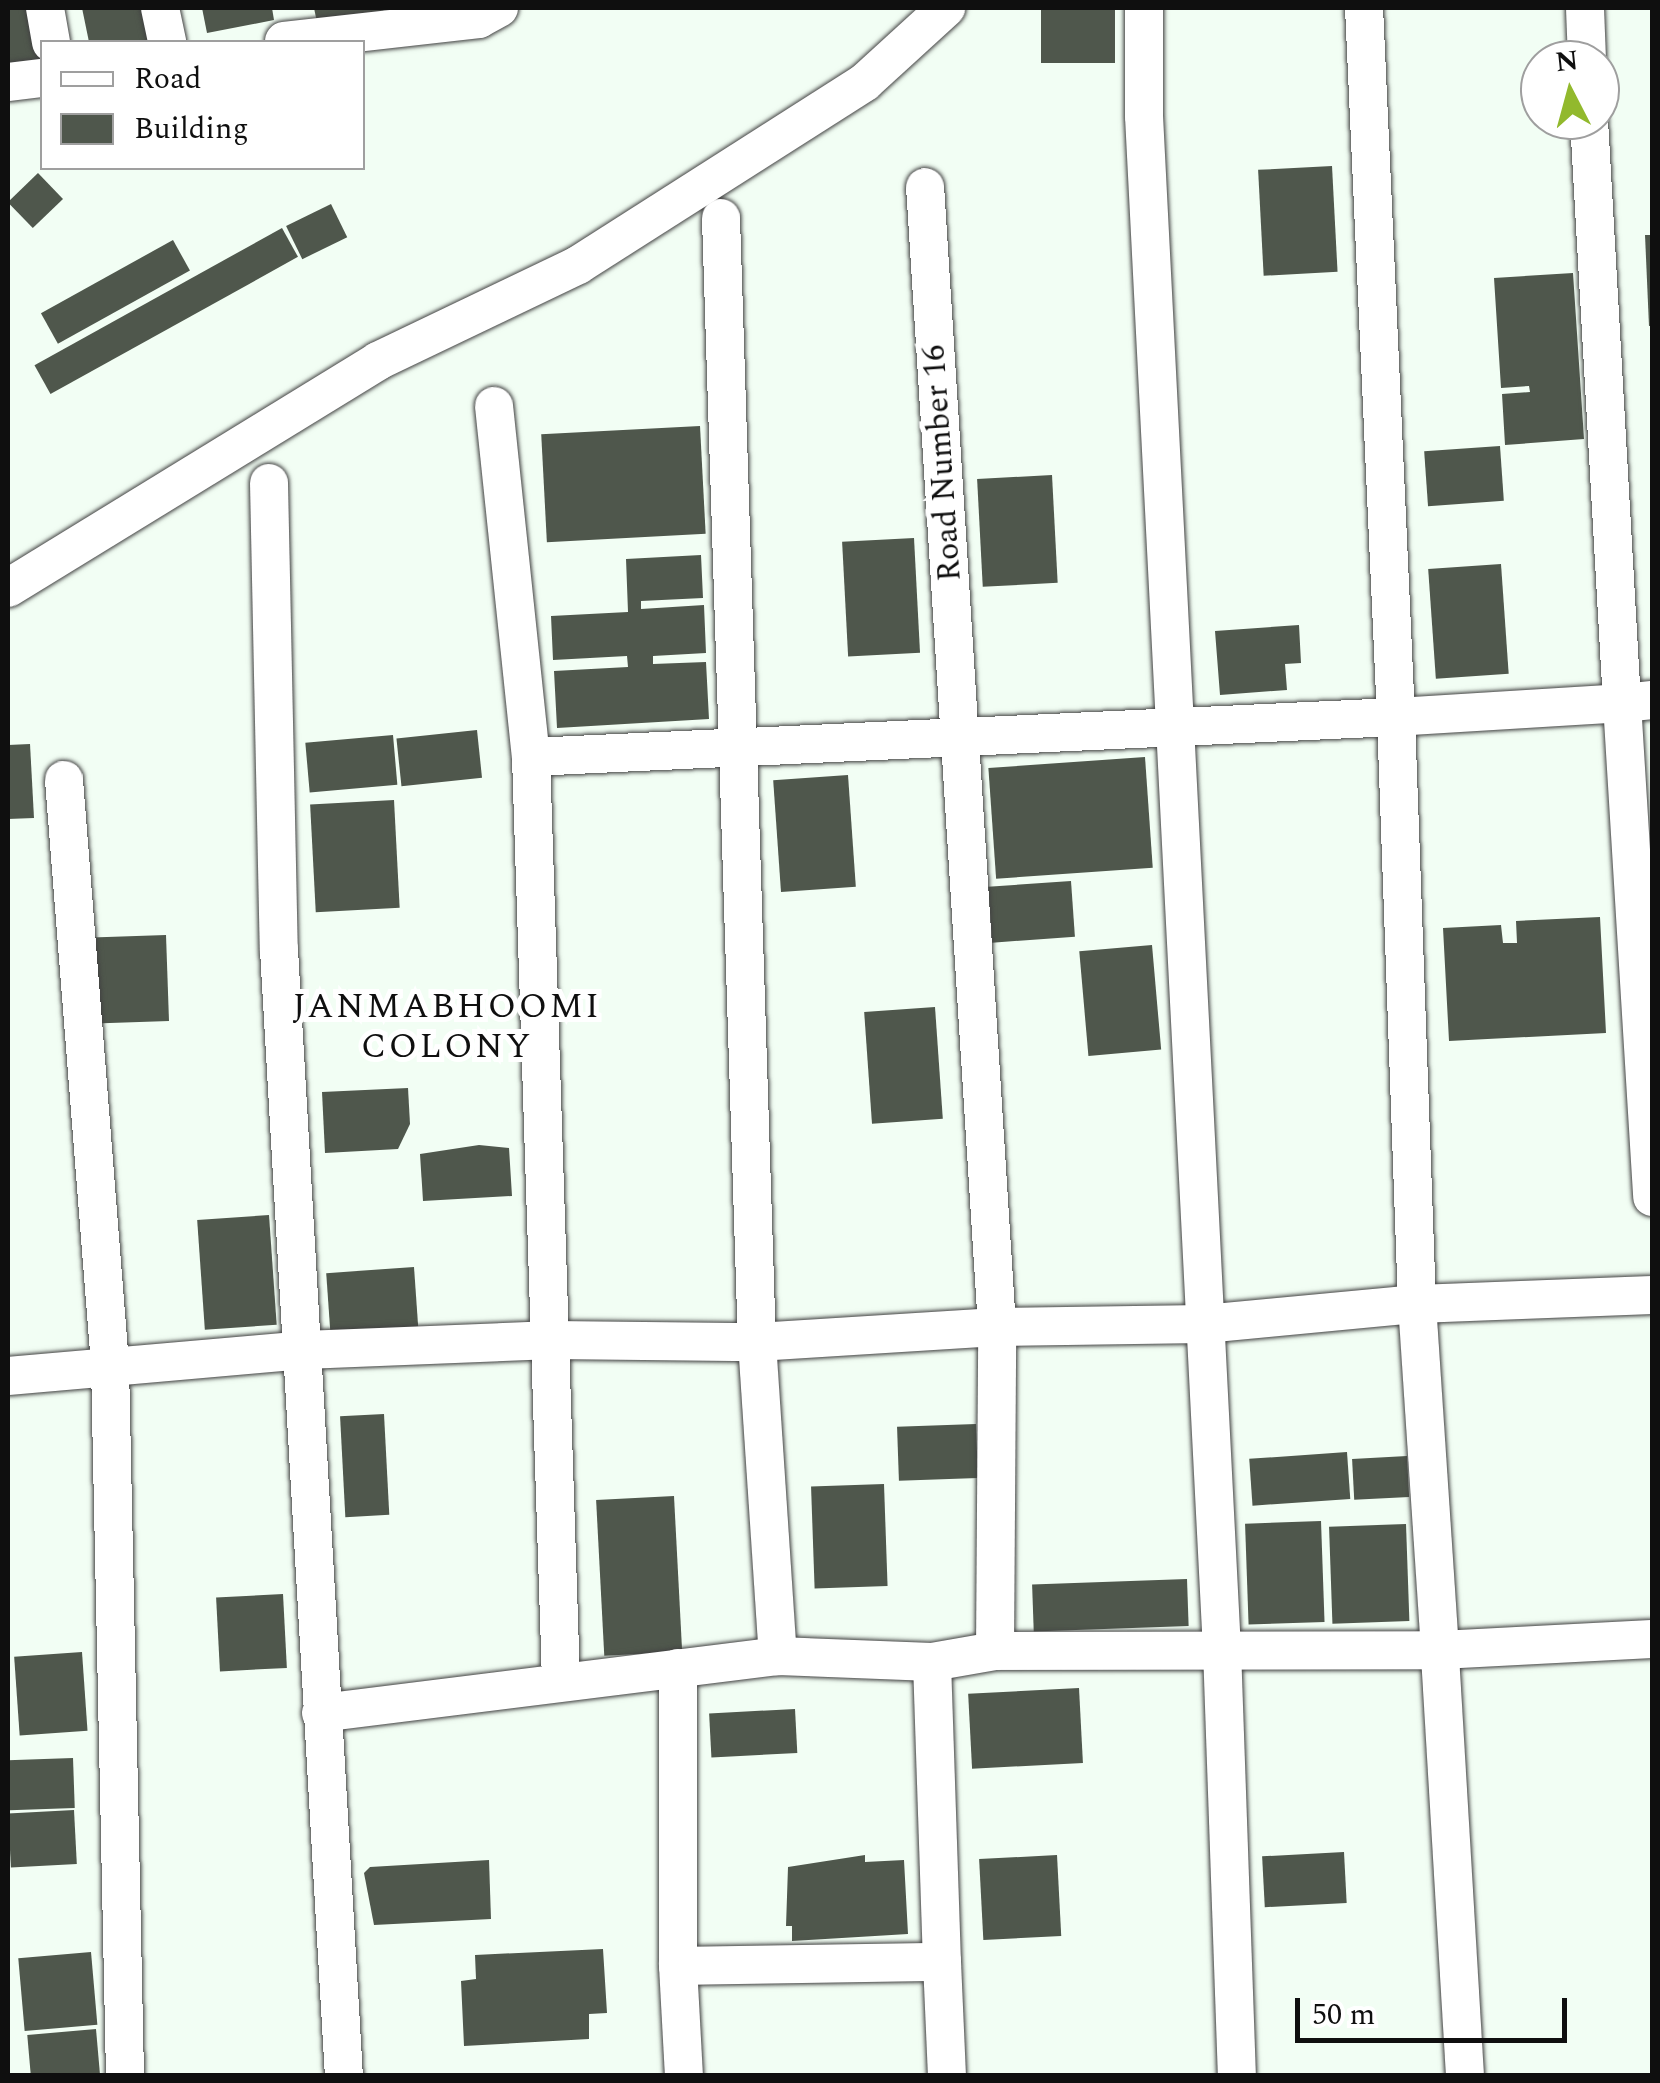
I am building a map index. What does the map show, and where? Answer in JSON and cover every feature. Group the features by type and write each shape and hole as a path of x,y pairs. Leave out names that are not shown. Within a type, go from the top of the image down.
{"street":[{"path":"45,8 50,40"},
{"path":"160,8 167,40"},
{"path":"279,30 391,19 479,19 499,8"},
{"path":"8,588 378,361 578,265 865,82 946,8"},
{"path":"1144,8 1174,730 1222,1649 1237,2076"},
{"path":"1364,8 1396,717 1417,1304 1465,2076"},
{"path":"1585,8 1586,40"},
{"path":"8,82 40,78"},
{"path":"1591,140 1637,702 1652,1197"},
{"name":"Road Number 16","path":"925,187 997,1327 996,1652"},
{"path":"721,218 757,1342 778,1656"},
{"path":"494,406 531,757 531,908 553,1340 561,1680"},
{"path":"269,482 279,950 344,2076"},
{"path":"531,757 739,745 1174,730 1637,702"},
{"path":"64,780 110,1365 125,2076"},
{"path":"8,1376 304,1350 553,1340 757,1342 997,1327 1204,1324 1417,1304 1652,1294"},
{"path":"321,1713 561,1680 778,1656 932,1662 996,1652 1440,1650 1652,1639"},
{"path":"932,1662 947,2076"},
{"path":"678,1668 678,1966 684,2076"},
{"path":"678,1966 942,1962"}],"building":[{"path":"8,8 37,8 40,69 8,76"},
{"path":"82,8 151,8 158,40 89,40"},
{"path":"202,8 272,8 274,20 207,33"},
{"path":"314,8 383,8 385,19 319,32"},
{"path":"1041,8 1115,8 1115,63 1041,63"},
{"path":"1332,166 1338,272 1264,276 1258,170"},
{"path":"38,173 63,199 33,228 8,202"},
{"path":"331,204 347,237 302,259 286,226"},
{"path":"282,228 298,257 50,394 34,365"},
{"path":"1645,235 1652,235 1652,326 1649,326"},
{"path":"173,240 190,271 58,344 41,313"},
{"path":"1573,273 1584,439 1505,445 1502,394 1530,392 1529,386 1501,388 1494,278"},
{"path":"700,426 706,534 547,542 541,434"},
{"path":"1500,446 1504,501 1428,506 1424,451"},
{"path":"1052,475 1058,583 983,587 977,479"},
{"path":"914,538 920,653 848,657 842,542"},
{"path":"701,555 703,598 641,601 641,609 704,605 706,653 653,656 653,664 706,662 709,719 557,728 554,671 628,667 627,656 553,660 551,616 628,612 626,559"},
{"path":"1501,564 1509,674 1436,679 1428,569"},
{"path":"1299,625 1301,663 1285,664 1287,690 1220,695 1215,631"},
{"path":"477,730 482,778 401,786 396,738"},
{"path":"393,735 397,785 310,792 305,743"},
{"path":"30,744 34,818 8,819 8,745"},
{"path":"1145,757 1153,868 996,879 988,768"},
{"path":"848,775 856,887 781,892 773,780"},
{"path":"394,800 400,908 316,912 310,804"},
{"path":"1071,881 1075,937 992,943 988,887"},
{"path":"1600,917 1606,1033 1449,1041 1443,928 1501,925 1503,943 1517,943 1516,921"},
{"path":"166,935 169,1021 95,1024 92,938"},
{"path":"1152,945 1161,1050 1088,1056 1079,951"},
{"path":"935,1007 943,1119 872,1124 864,1012"},
{"path":"408,1088 410,1124 398,1149 325,1153 322,1092"},
{"path":"479,1145 509,1148 512,1196 423,1201 420,1154"},
{"path":"269,1215 277,1325 205,1330 197,1220"},
{"path":"414,1267 418,1327 330,1333 326,1273"},
{"path":"384,1414 389,1515 345,1517 340,1416"},
{"path":"976,1424 978,1478 899,1481 897,1427"},
{"path":"1347,1452 1350,1499 1253,1506 1249,1459"},
{"path":"1407,1456 1409,1497 1354,1500 1352,1459"},
{"path":"884,1484 888,1586 815,1588 811,1487"},
{"path":"674,1496 682,1652 604,1656 596,1500"},
{"path":"1321,1521 1325,1622 1249,1625 1245,1524"},
{"path":"1406,1524 1409,1621 1332,1624 1329,1527"},
{"path":"1187,1579 1189,1626 1034,1631 1032,1584"},
{"path":"283,1594 287,1668 220,1671 216,1598"},
{"path":"82,1652 88,1731 20,1736 14,1657"},
{"path":"1079,1688 1083,1763 972,1769 968,1694"},
{"path":"795,1709 797,1753 711,1757 709,1714"},
{"path":"73,1758 75,1808 10,1810 8,1760"},
{"path":"74,1810 77,1864 11,1867 8,1813"},
{"path":"1344,1852 1347,1903 1265,1907 1262,1856"},
{"path":"865,1855 865,1862 904,1860 908,1934 792,1941 792,1926 786,1926 788,1867"},
{"path":"1057,1855 1061,1936 983,1940 979,1859"},
{"path":"489,1860 491,1919 374,1925 364,1873 370,1867"},
{"path":"603,1949 607,2013 589,2014 589,2039 464,2046 461,1981 476,1979 475,1955"},
{"path":"91,1952 97,2025 25,2031 18,1958"},
{"path":"96,2029 100,2076 31,2076 27,2035"}],"district":[{"name":"JANMABHOOMI COLONY","path":"447,1027"}]}
